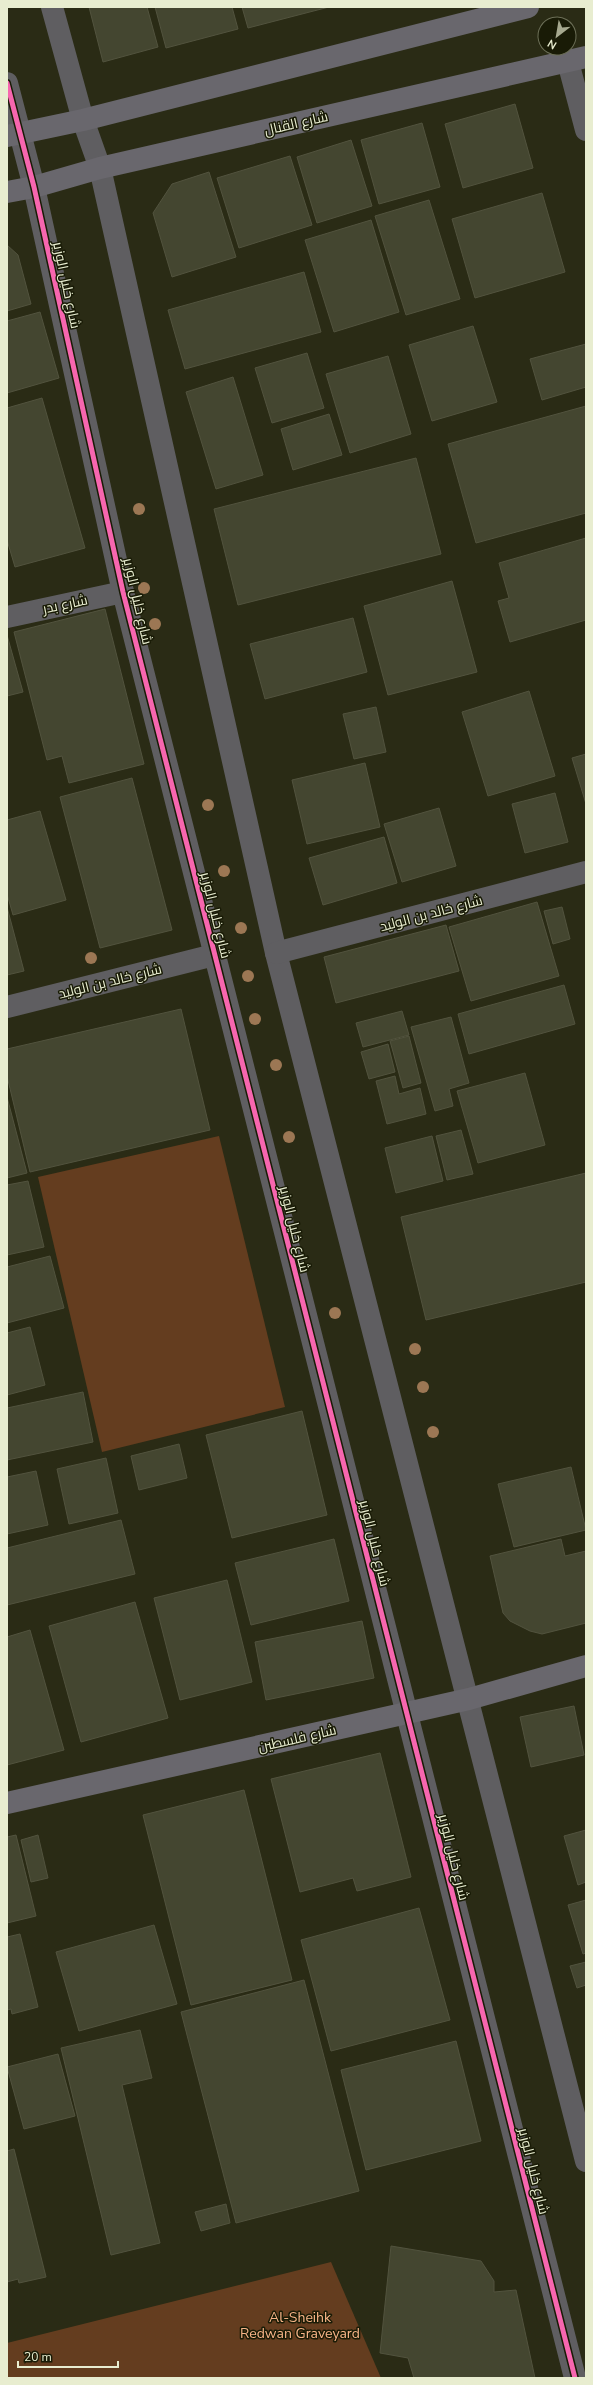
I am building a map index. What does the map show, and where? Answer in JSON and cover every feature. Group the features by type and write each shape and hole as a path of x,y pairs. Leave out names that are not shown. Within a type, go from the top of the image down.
{"main road":[{"path":"14,135 83,120 528,7"},
{"name":"شارع القنال","path":"7,192 34,187 100,168 577,59"},
{"name":"شارع فلسطين","path":"7,1803 469,1699 586,1666"}],"street":[{"path":"52,7 83,120 100,168 276,953 469,1699 586,2161"},
{"path":"577,59 586,130"},
{"name":"شارع خليل الوزير","path":"7,83 14,135 34,187 123,592 405,1714 575,2378"},
{"name":"شارع بدر","path":"7,617 123,592"},
{"name":"شارع خالد بن الوليد","path":"276,953 586,872"},
{"name":"شارع خالد بن الوليد","path":"7,1007 214,956"}],"green space":[{"path":"219,1136 285,1407 102,1452 38,1177"},
{"name":"Al-Sheihk Redwan Graveyard","path":"331,2262 381,2378 7,2378 7,2343"}],"building":[{"path":"89,7 147,7 158,47 103,62"},
{"path":"155,7 232,7 238,29 166,48"},
{"path":"242,7 329,7 248,28"},
{"path":"515,104 533,168 463,188 445,124"},
{"path":"422,123 440,187 379,204 361,140"},
{"path":"351,140 372,206 317,223 297,157"},
{"path":"290,156 312,225 239,248 217,178"},
{"path":"209,172 236,257 172,277 153,213 172,184"},
{"path":"542,193 565,272 475,298 452,219"},
{"path":"429,200 460,299 406,315 375,216"},
{"path":"371,220 399,312 334,332 305,240"},
{"path":"7,245 18,255 31,304 7,311"},
{"path":"304,272 321,332 185,369 168,310"},
{"path":"40,312 59,378 7,393 7,321"},
{"path":"473,326 497,402 432,421 409,345"},
{"path":"586,344 586,387 542,400 530,359"},
{"path":"307,353 324,408 272,423 255,368"},
{"path":"388,356 411,434 350,453 326,374"},
{"path":"233,377 263,475 216,489 186,392"},
{"path":"42,398 85,548 15,567 7,540 7,408"},
{"path":"586,406 586,513 476,543 448,444"},
{"path":"329,414 342,455 293,470 281,429"},
{"path":"416,458 441,554 238,605 214,509"},
{"path":"586,538 586,620 510,642 498,601 509,598 499,563"},
{"path":"452,581 477,672 388,695 364,606"},
{"path":"105,609 144,764 69,783 62,756 47,760 14,632"},
{"path":"353,618 367,672 265,699 250,644"},
{"path":"7,635 23,692 7,696"},
{"path":"529,691 555,776 488,796 462,712"},
{"path":"376,707 386,752 354,759 343,714"},
{"path":"586,754 586,804 572,758"},
{"path":"365,763 380,827 307,844 292,780"},
{"path":"132,778 172,930 100,948 60,797"},
{"path":"555,793 568,842 525,853 512,804"},
{"path":"439,808 456,866 402,882 384,824"},
{"path":"40,811 66,900 13,915 7,894 7,820"},
{"path":"384,837 397,883 323,905 309,858"},
{"path":"537,902 559,976 471,1001 449,927"},
{"path":"7,907 24,971 7,975"},
{"path":"562,907 570,939 553,944 544,911"},
{"path":"446,925 459,971 336,1003 324,957"},
{"path":"564,985 575,1024 469,1054 458,1014"},
{"path":"181,1009 210,1130 30,1172 7,1076 7,1049"},
{"path":"402,1011 409,1035 363,1047 356,1023"},
{"path":"451,1017 469,1083 449,1089 453,1106 435,1111 411,1027"},
{"path":"409,1036 421,1083 403,1088 390,1041"},
{"path":"388,1044 395,1072 369,1079 361,1052"},
{"path":"525,1073 545,1145 478,1163 457,1091"},
{"path":"395,1076 399,1094 420,1088 426,1114 387,1124 376,1081"},
{"path":"7,1097 27,1173 7,1178"},
{"path":"461,1130 473,1174 447,1180 436,1136"},
{"path":"432,1136 443,1181 396,1193 385,1148"},
{"path":"586,1173 586,1282 426,1320 401,1217"},
{"path":"28,1181 44,1247 7,1255 7,1185"},
{"path":"50,1256 64,1308 7,1323 7,1267"},
{"path":"30,1327 45,1385 7,1395 7,1333"},
{"path":"83,1392 93,1442 7,1460 7,1408"},
{"path":"302,1411 327,1515 232,1538 206,1435"},
{"path":"179,1444 187,1478 139,1490 131,1456"},
{"path":"106,1458 118,1513 69,1524 57,1469"},
{"path":"571,1467 586,1530 514,1547 498,1484"},
{"path":"36,1471 48,1525 7,1534 7,1477"},
{"path":"121,1520 135,1574 7,1605 7,1548"},
{"path":"334,1539 349,1601 251,1625 235,1563"},
{"path":"561,1539 565,1556 586,1551 586,1623 542,1634 530,1631 510,1621 503,1613 490,1556"},
{"path":"227,1580 252,1682 180,1700 154,1598"},
{"path":"135,1602 168,1718 81,1742 49,1626"},
{"path":"362,1621 374,1678 266,1700 255,1642"},
{"path":"30,1630 64,1750 7,1765 7,1637"},
{"path":"574,1706 584,1755 531,1767 520,1717"},
{"path":"380,1753 411,1877 357,1891 353,1878 300,1892 271,1779"},
{"path":"244,1790 292,1980 191,2005 143,1815"},
{"path":"586,1830 586,1882 578,1885 564,1836"},
{"path":"16,1835 36,1916 7,1923 7,1837"},
{"path":"38,1835 48,1878 31,1882 21,1840"},
{"path":"586,1900 586,1953 583,1954 568,1905"},
{"path":"419,1908 450,2020 331,2051 301,1940"},
{"path":"154,1925 177,2004 79,2031 56,1952"},
{"path":"20,1934 38,2007 12,2014 11,2009 7,2010 7,1937"},
{"path":"586,1962 586,1985 577,1988 570,1966"},
{"path":"304,1980 359,2191 236,2223 181,2012"},
{"path":"140,2030 152,2078 122,2085 160,2243 111,2255 61,2048"},
{"path":"456,2041 481,2141 366,2170 341,2070"},
{"path":"58,2054 75,2116 24,2129 7,2067"},
{"path":"14,2149 46,2277 19,2283 18,2279 7,2282 7,2151"},
{"path":"226,2204 230,2223 201,2231 195,2212"},
{"path":"391,2246 481,2261 494,2281 494,2292 516,2290 535,2378 414,2378 408,2358 380,2353"}],"cycle path":[{"path":"7,83 34,187 123,592 575,2378"}]}
